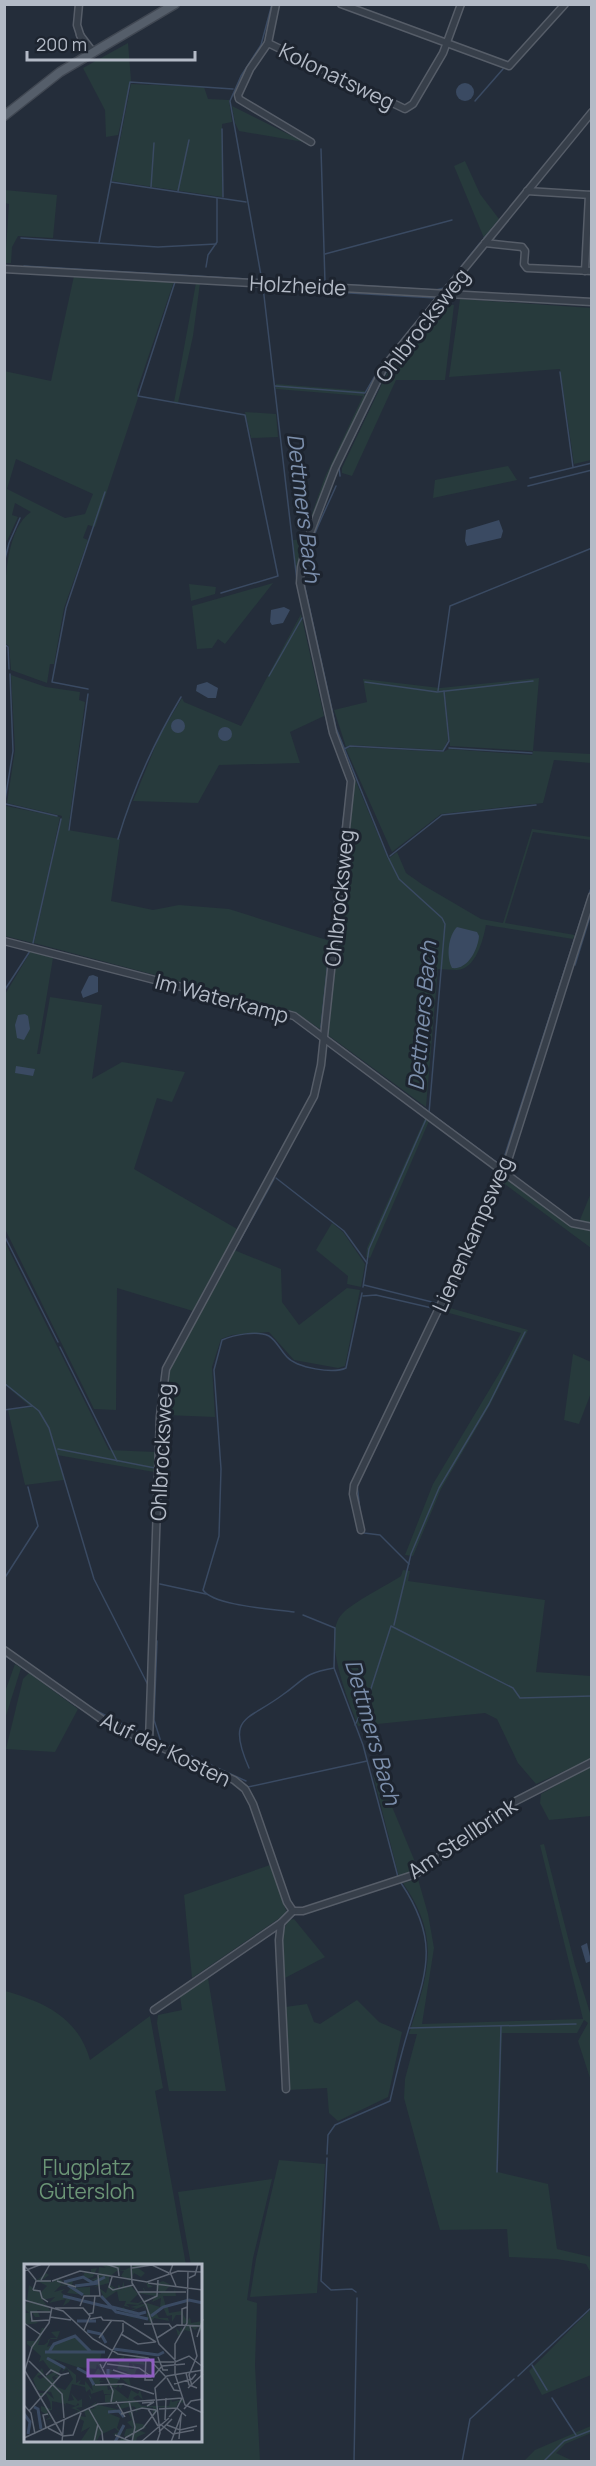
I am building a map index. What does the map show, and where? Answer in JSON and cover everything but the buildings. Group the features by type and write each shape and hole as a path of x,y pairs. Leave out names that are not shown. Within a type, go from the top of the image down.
{"main road":[{"path":"4,116 39,87 175,4"}],"street":[{"path":"80,4 76,21 79,34 90,54"},
{"path":"276,4 268,43 243,82 239,99 311,142"},
{"path":"447,44 462,4"},
{"path":"346,6 508,66 565,4"},
{"name":"Kolonatsweg","path":"268,43 405,109 413,104 447,44"},
{"name":"Ohlbrocksweg","path":"149,1742 160,1416 166,1369 314,1096 324,1038 351,781 333,733 300,583 301,567 309,536 335,468 384,367 591,112"},
{"path":"485,243 522,247 525,251 524,264 528,268 588,271 590,195 527,191"},
{"name":"Holzheide","path":"4,269 591,302"},
{"name":"Lienenkampsweg","path":"361,1530 353,1494 354,1485 504,1173 591,896"},
{"name":"Im Waterkamp","path":"4,941 294,1016 572,1223 591,1227"},
{"name":"Auf der Kosten","path":"4,1650 107,1723 234,1780 245,1789 254,1804 287,1902 293,1911"},
{"name":"Am Stellbrink","path":"293,1911 303,1911 417,1874 507,1805 591,1762"},
{"path":"154,2010 281,1923 293,1911"},
{"path":"281,1923 279,1940 286,2089"}],"green space":[{"path":"128,43 131,80 118,135 106,137 105,110 83,68"},
{"path":"131,84 204,87 208,99 229,100 232,122 222,124 222,197 112,181"},
{"path":"232,106 304,142 239,131"},
{"path":"465,161 480,194 499,219 484,238 454,166"},
{"path":"5,190 57,195 53,238 18,236 12,247 11,263 5,263 9,204 5,203"},
{"path":"74,276 174,281 137,390 138,398 95,527 88,525 83,538 88,540 64,608 54,664 50,664 47,683 11,670 9,646 5,643 5,592 9,553 21,522 31,512 15,503 12,515 18,517 7,541 5,539 4,371 51,381","holes":["16,459 93,494 85,514 65,518 7,489"]},
{"path":"196,283 200,283 193,336 178,403 174,402"},
{"path":"460,299 591,308 591,460 574,464 560,369 449,377"},
{"path":"444,304 454,305 445,380 396,380 352,476 342,473 342,468 389,369"},
{"path":"276,384 365,391 364,395 367,397 333,467 296,571 293,540 303,539 325,477 363,396 276,389"},
{"path":"245,412 276,414 278,437 251,438"},
{"path":"508,466 517,480 433,498 435,480"},
{"path":"273,583 225,644 218,639 212,648 197,649 192,606"},
{"path":"189,584 216,587 215,594 191,601"},
{"path":"301,614 324,716 290,732 300,763 219,765 198,803 133,801 160,735 182,698 184,702 241,726"},
{"path":"11,675 46,687 80,692 79,700 85,702 68,830 120,839 111,901 153,910 179,905 229,909 330,941 320,1029 295,1012 34,943 62,816 7,803 15,750"},
{"path":"539,678 533,751 450,746 445,692 448,740 443,750 350,745 346,747 334,710 367,702 363,679 440,688"},
{"path":"351,747 443,752 449,749 532,755 533,751 591,754 591,763 554,760 543,803 441,814 392,852 346,749"},
{"path":"355,779 388,859 397,852 406,873 481,919 503,923 532,829 591,837 591,840 533,832 505,923 575,935 573,939 486,925 478,953 469,965 457,970 438,969 426,1107 328,1035"},
{"path":"6,806 60,817 33,943 5,936"},
{"path":"31,951 53,958 37,1054 40,1054 50,997 102,1005 92,1079 122,1062 185,1072 172,1102 157,1098 134,1169 237,1229 193,1311 117,1288 116,1410 94,1409 5,1229 4,996"},
{"path":"425,1118 429,1121 370,1258 366,1257 367,1248"},
{"path":"505,1179 571,1225 591,1229 591,1248 502,1182"},
{"path":"591,1193 591,1225 579,1222"},
{"path":"332,1223 343,1232 365,1264 361,1287 347,1284 348,1276 316,1250"},
{"path":"4,1240 109,1450 155,1452 154,1472 57,1455 64,1480 25,1485 8,1410 31,1407 5,1385"},
{"path":"234,1250 281,1269 282,1302 299,1325 347,1288 360,1290 345,1366 338,1368 294,1360 269,1332 232,1335 221,1339 212,1367 215,1417 165,1415 169,1371"},
{"path":"443,1306 528,1330 490,1405 441,1489 413,1556 405,1555 433,1484 521,1333 442,1311"},
{"path":"573,1354 591,1362 591,1393 579,1424 564,1420"},
{"path":"403,1570 410,1571 408,1581 545,1600 536,1672 591,1676 591,1759 536,1784 518,1763 497,1719 485,1713 358,1726 335,1653 336,1624 347,1609 401,1576"},
{"path":"15,1664 21,1668 5,1719 5,1692"},
{"path":"29,1673 78,1709 55,1752 6,1749 23,1679"},
{"path":"591,1766 591,1816 549,1820 540,1803 541,1794"},
{"path":"378,1773 418,1869 399,1877 373,1775"},
{"path":"544,1844 575,1965 591,2016 591,2081 578,2041 588,2023 584,2020 577,2033 502,2033 498,2172 548,2184 557,2249 591,2257 591,2273 586,2264 557,2259 509,2257 507,2229 440,2230 404,2098 405,2079 417,2034 409,2034 422,1993 428,1957 423,1922 403,1883 418,1879 428,1914 434,1948 422,2024 583,2019 540,1845"},
{"path":"270,1865 287,1913 192,1978 184,1895"},
{"path":"294,1919 325,1957 283,1979 281,1948 283,1933 289,1920"},
{"path":"208,1978 226,2091 169,2091 157,2023 158,2015 182,2010 180,1996"},
{"name":"Flugplatz Gütersloh","path":"5,1991 46,2006 68,2022 85,2045 90,2060 150,2016 163,2088 155,2091 186,2264 24,2264 24,2442 202,2442 202,2264 191,2264 178,2192 272,2179 253,2258 247,2300 257,2303 255,2365 260,2461 5,2461"},
{"path":"357,2000 379,2022 402,2032 388,2097 338,2121 329,2113 327,2088 288,2090 285,2007 307,2004 314,2022 320,2024"},
{"path":"279,2160 325,2164 317,2293 250,2297 256,2259"},
{"path":"591,2309 591,2375 542,2395 529,2371"},
{"path":"591,2426 591,2433 565,2444 556,2453 573,2461 524,2461 535,2450"}],"water":[{"path":"461,83 469,83 474,88 472,99 461,101 456,96 456,88"},
{"path":"499,520 503,531 501,538 467,546 466,530"},
{"path":"284,607 290,610 283,623 272,625 271,610"},
{"path":"207,682 218,688 216,698 208,698 196,691 197,685"},
{"path":"175,719 181,719 185,726 181,733 175,733 171,729 171,723"},
{"path":"222,727 228,727 232,734 228,741 222,741 218,737 218,731"},
{"path":"457,927 477,932 479,936 477,947 471,958 463,966 452,968 449,947"},
{"path":"89,976 98,977 98,992 83,998 81,992"},
{"path":"18,1015 28,1016 30,1029 24,1040 17,1038 15,1025"},
{"path":"16,1066 35,1069 33,1076 15,1073"},
{"path":"587,1943 591,1961 586,1963 581,1946"}],"waterway":[{"name":"Dettmers Bach","path":"262,281 230,101 241,76 261,45 272,4"},
{"path":"475,101 503,69"},
{"path":"99,243 130,82 233,89"},
{"path":"222,129 223,197"},
{"path":"178,191 189,140"},
{"path":"151,187 154,143"},
{"path":"321,149 325,283"},
{"path":"111,182 246,202"},
{"path":"206,267 208,255 217,242 217,198"},
{"path":"325,254 452,220"},
{"path":"484,238 499,221"},
{"path":"21,238 158,247 216,244"},
{"path":"268,280 436,290 444,288 480,243"},
{"path":"24,266 264,280"},
{"path":"175,282 138,396 245,415 278,576 221,593"},
{"name":"Dettmers Bach","path":"263,287 297,581 329,731"},
{"path":"263,288 436,298 380,367 365,393 275,386"},
{"path":"340,476 339,467 388,368 445,298"},
{"path":"560,372 573,467"},
{"path":"530,478 592,463"},
{"path":"528,486 592,470"},
{"name":"Dettmers Bach","path":"336,486 310,547 306,560 304,583 336,728 388,857 399,879 442,918 445,924 429,1113"},
{"path":"88,689 52,682 66,608 105,492"},
{"path":"4,563 9,543 20,518"},
{"path":"438,691 450,606 592,548"},
{"path":"269,676 302,618"},
{"path":"4,644 8,647 9,669"},
{"path":"4,806 13,751 10,674"},
{"path":"365,682 437,692 533,681"},
{"path":"344,749 350,746 443,751 449,741 444,691"},
{"path":"69,830 88,694"},
{"path":"118,839 145,766 181,697"},
{"path":"449,748 532,753"},
{"path":"6,804 57,816"},
{"path":"390,856 442,815 536,805"},
{"path":"321,1027 344,813"},
{"path":"33,943 61,819"},
{"path":"329,1038 502,1164 592,885"},
{"path":"575,965 592,910"},
{"path":"4,991 30,951"},
{"path":"221,994 292,1012 316,1028"},
{"path":"254,1200 301,1114"},
{"name":"Dettmers Bach","path":"363,1287 369,1249 427,1117"},
{"path":"276,1178 344,1231 367,1263"},
{"path":"238,1244 274,1179"},
{"path":"4,1235 58,1342"},
{"path":"364,1285 436,1303"},
{"name":"Dettmers Bach","path":"294,1612 231,1603 219,1600 203,1590 219,1536 221,1469 214,1370 222,1340 252,1333 269,1336 287,1357 307,1367 324,1370 346,1368 362,1293"},
{"path":"363,1296 376,1295 432,1308"},
{"path":"410,1363 433,1314"},
{"path":"394,1625 411,1554 439,1488 489,1404 525,1332"},
{"path":"60,1347 117,1461"},
{"path":"361,1518 357,1485 419,1358"},
{"path":"4,1383 39,1411 49,1428 94,1579 148,1685 146,1736 91,1708"},
{"path":"4,1410 32,1406"},
{"path":"58,1449 155,1468 149,1667"},
{"path":"4,1579 38,1526 28,1487"},
{"path":"364,1528 364,1533 380,1535 409,1564"},
{"path":"160,1584 206,1594"},
{"name":"Dettmers Bach","path":"303,1615 335,1628 334,1668 363,1745 398,1877"},
{"path":"355,1725 368,1698 391,1626 513,1688 520,1698 592,1696"},
{"path":"157,1641 154,1720 161,1742 246,1781"},
{"path":"4,1646 74,1696"},
{"path":"4,1655 22,1667"},
{"path":"249,1768 242,1751 240,1738 240,1729 244,1722 305,1678 334,1668"},
{"path":"31,1673 75,1705"},
{"path":"248,1787 367,1761"},
{"name":"Dettmers Bach","path":"327,2154 328,2135 335,2125 390,2101 424,1977 426,1942 422,1924 401,1883"},
{"path":"409,2028 576,2024"},
{"path":"497,2172 501,2026"},
{"name":"Dettmers Bach","path":"327,2158 321,2281 331,2290 352,2289 356,2292"},
{"name":"Dettmers Bach","path":"354,2462 357,2298"},
{"path":"518,2376 592,2307"},
{"path":"532,2365 547,2390"},
{"path":"462,2462 470,2419 514,2379"},
{"path":"552,2398 576,2435"},
{"path":"543,2462 564,2441 592,2430"}]}
